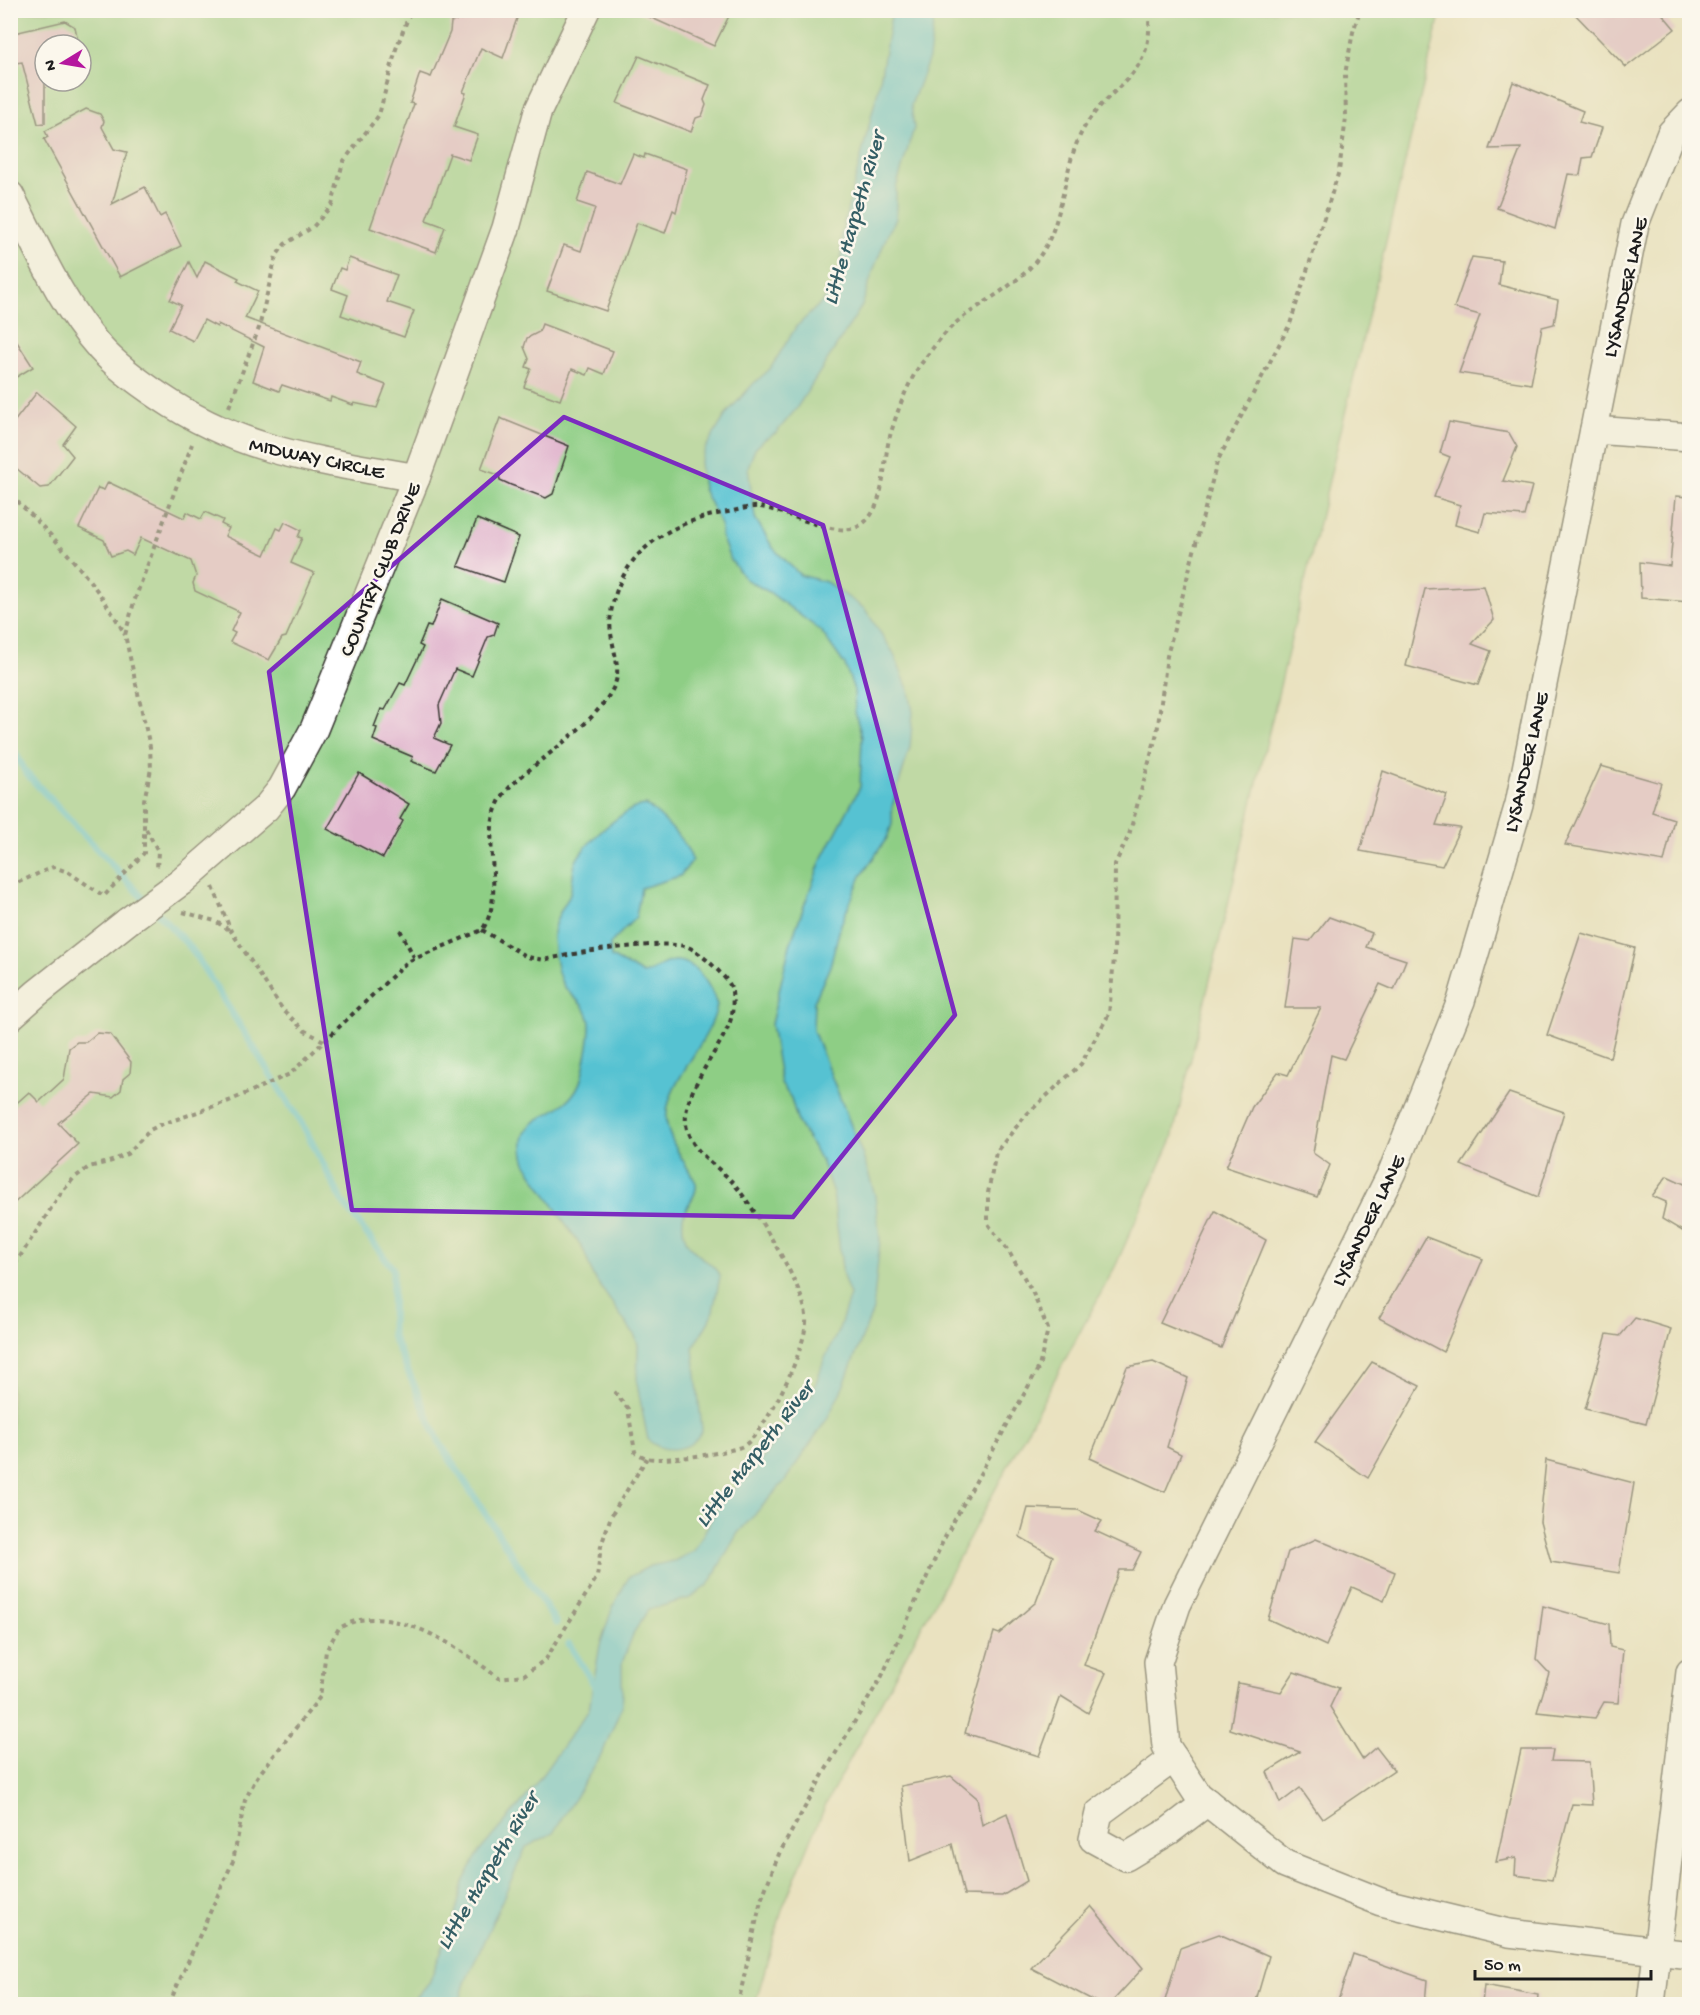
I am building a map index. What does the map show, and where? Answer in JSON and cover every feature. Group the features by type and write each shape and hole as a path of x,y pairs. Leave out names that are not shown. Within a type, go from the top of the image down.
{"street":[{"name":"COUNTRY CLUB DRIVE","path":"10,1017 128,921 169,881 204,864 266,808 282,788 314,729 416,478 506,228 538,111 586,10"},
{"name":"LYSANDER LANE","path":"1689,113 1671,133 1635,224 1519,804 1461,1001 1392,1172 1177,1605 1158,1662 1166,1746 1198,1795 1285,1864 1381,1902 1509,1933 1656,1953 1689,1955"},
{"name":"MIDWAY CIRCLE","path":"10,195 78,320 100,348 140,384 182,412 244,441 288,454 416,478"},
{"path":"1593,430 1689,437"},
{"path":"1651,2004 1689,1672"},
{"path":"1174,1758 1099,1813 1093,1839 1126,1857 1169,1831 1207,1802"}],"path":[{"path":"227,411 259,328 276,256 285,244 320,221 332,204 342,162 380,115 396,49 411,10"},
{"path":"10,1272 61,1193 81,1171 127,1154 150,1130 160,1125 253,1091 284,1077 306,1061 324,1041 414,957 482,930 488,920 494,861 492,834 497,805 510,787 597,710 614,686 616,658 610,628 613,599 635,558 673,527 704,516 755,506 806,519 831,529 848,531 862,524 876,504 890,437 920,366 940,338 958,322 1003,290 1043,251 1078,140 1092,115 1141,65 1149,45 1148,10"},
{"path":"738,2004 761,1900 779,1854 882,1676 944,1539 1039,1367 1048,1329 1032,1291 1009,1252 988,1224 988,1193 996,1152 1026,1115 1081,1064 1109,1014 1114,958 1115,864 1129,834 1157,733 1167,656 1217,462 1290,324 1339,171 1346,118 1346,74 1360,10"},
{"path":"125,635 134,602 195,436"},
{"path":"10,495 33,516 95,590 125,635 141,699 150,747 151,769 144,800 146,828 144,853 110,891 101,897 68,872 53,867 10,886"},
{"path":"146,828 158,851 169,881"},
{"path":"204,864 231,931 283,1010 305,1031 324,1041"},
{"path":"176,910 215,921 231,931"},
{"path":"400,930 414,957"},
{"path":"482,930 527,957 544,960 667,945 689,947 709,962 731,987 732,1016 702,1069 687,1108 688,1135 707,1160 734,1185 769,1236 796,1286 806,1317 792,1373 762,1427 744,1446 694,1456 646,1458 635,1452 628,1409 613,1390"},
{"path":"169,2004 232,1861 244,1800 257,1777 320,1697 326,1651 339,1628 360,1620 394,1622 462,1650 498,1678 524,1675 546,1659 597,1577 601,1546 611,1516 646,1458"}],"highlighted area":[{"path":"564,417 823,525 955,1015 793,1217 352,1210 269,672"}],"green space":[{"path":"11,11 1441,11 1172,1139 1115,1267 826,1804 783,1907 755,2004 11,2004"}],"water":[{"name":"Little Harpeth River","path":"892,10 935,11 929,58 911,105 914,128 896,188 896,219 873,271 862,306 796,409 776,433 765,439 755,449 748,467 755,518 773,548 800,575 826,582 865,609 893,652 909,691 913,712 910,747 892,807 892,824 887,838 861,876 841,924 830,966 814,1002 813,1030 862,1153 875,1195 880,1240 873,1310 843,1387 827,1419 784,1482 738,1533 708,1585 690,1598 648,1610 634,1632 622,1663 622,1705 603,1752 553,1833 526,1847 465,1983 459,2004 410,2004 429,1983 455,1916 463,1882 479,1852 527,1796 589,1709 600,1645 613,1606 629,1577 650,1566 674,1561 694,1551 722,1500 750,1474 780,1435 795,1404 812,1394 824,1360 839,1329 850,1295 843,1276 833,1193 821,1160 798,1123 791,1098 781,1084 771,1024 790,945 820,863 860,787 862,737 855,713 854,690 845,665 821,631 769,592 745,579 730,559 721,536 721,525 703,489 700,463 706,447 727,413 770,369 796,327 824,300 841,274 841,235 879,86"},
{"path":"646,805 659,815 680,838 692,861 680,876 641,888 636,917 610,944 611,957 643,974 669,962 686,963 706,981 717,1005 705,1036 670,1098 667,1114 670,1136 696,1183 695,1192 683,1218 686,1240 720,1277 712,1316 693,1348 702,1429 693,1442 670,1449 662,1448 648,1440 637,1384 638,1345 635,1336 593,1276 584,1251 527,1166 523,1147 525,1134 532,1124 565,1103 575,1092 587,1055 589,1018 585,1009 561,981 553,938 556,921 569,896 575,864 586,847 605,828 627,812"}],"building":[{"path":"466,10 520,10 503,58 481,48 463,92 466,93 454,127 478,135 469,160 450,154 426,220 445,227 436,252 370,228 414,104 410,103 420,73 431,77 450,32 451,22 462,19"},
{"path":"634,10 732,10 714,46"},
{"path":"1571,10 1659,10 1675,29 1626,67"},
{"path":"65,21 75,27 76,33 33,33 33,93 45,93 45,123 38,124 22,62 16,63 10,34"},
{"path":"639,56 710,85 704,100 706,105 702,116 696,118 691,132 617,103"},
{"path":"1513,82 1583,111 1579,122 1602,128 1592,157 1583,158 1580,175 1568,174 1555,229 1497,208 1521,148 1489,149"},
{"path":"86,109 100,114 104,121 102,127 114,149 127,152 112,204 145,187 160,217 165,214 181,246 120,277 44,139 48,137 45,131"},
{"path":"633,154 644,158 645,154 687,169 676,212 673,210 665,233 637,223 606,311 547,291 564,245 581,251 595,208 577,202 587,172 620,184"},
{"path":"1472,257 1502,261 1499,285 1558,300 1554,324 1542,327 1531,384 1459,373 1480,315 1454,308"},
{"path":"349,258 397,275 387,302 414,311 404,337 341,315 348,295 332,289 340,268 345,270"},
{"path":"205,261 239,278 237,281 258,291 245,318 361,362 357,374 386,385 377,408 354,403 353,405 331,397 330,401 282,385 279,391 253,381 264,347 218,324 217,327 204,320 193,341 169,329 181,305 170,300 189,262 197,278"},
{"path":"542,324 613,351 604,374 590,368 587,375 572,369 560,400 524,387 531,369 526,367 529,359 524,347 527,338 539,332"},
{"path":"10,331 33,367 10,381"},
{"path":"37,392 76,426 63,444 73,456 49,487 40,488 10,463 10,427"},
{"path":"500,418 569,446 553,494 546,498 511,485 500,480 499,475 481,469"},
{"path":"1449,422 1509,433 1517,447 1503,481 1532,486 1524,516 1485,513 1480,532 1455,525 1460,505 1434,497 1450,457 1440,453"},
{"path":"108,482 184,518 187,512 201,519 205,512 223,520 221,524 229,528 225,536 265,555 277,528 281,530 285,522 301,530 298,537 302,538 291,563 314,573 286,637 282,638 269,660 230,642 235,633 231,631 240,612 195,591 193,583 196,576 191,561 141,538 133,555 126,551 111,556 104,540 79,528 98,488 104,490"},
{"path":"1676,496 1689,497 1689,602 1641,598 1640,562 1670,566"},
{"path":"477,519 519,537 504,582 458,566"},
{"path":"1484,586 1494,620 1472,644 1491,651 1478,685 1406,666 1425,589"},
{"path":"442,599 498,623 494,635 488,637 472,676 455,669 439,705 441,723 434,738 450,745 436,771 411,761 413,757 373,740 377,728 374,727 381,709 385,710 400,683 405,685 423,647 419,645 427,626 431,627"},
{"path":"1601,766 1661,783 1652,812 1674,819 1664,862 1565,845"},
{"path":"1383,771 1447,795 1436,825 1460,828 1442,866 1360,851"},
{"path":"359,773 409,804 400,819 403,821 383,858 327,829"},
{"path":"1329,917 1372,933 1366,947 1406,960 1394,990 1380,984 1344,1059 1331,1055 1313,1153 1330,1165 1317,1197 1226,1167 1252,1107 1278,1072 1288,1075 1321,1008 1285,1008 1295,939 1310,941"},
{"path":"1581,933 1635,948 1610,1058 1547,1035"},
{"path":"97,1033 110,1034 131,1062 130,1073 123,1079 121,1090 113,1097 94,1094 58,1123 78,1144 10,1207 10,1109 29,1092 39,1102 64,1079 69,1048 77,1042 86,1042"},
{"path":"1509,1093 1564,1112 1538,1197 1461,1165"},
{"path":"1667,1176 1689,1186 1689,1235 1662,1219 1666,1202 1652,1196"},
{"path":"1215,1211 1266,1240 1221,1348 1160,1323"},
{"path":"1426,1237 1483,1259 1443,1352 1379,1318"},
{"path":"1635,1318 1671,1329 1646,1424 1585,1409 1607,1334 1620,1336"},
{"path":"1153,1362 1188,1378 1167,1447 1181,1454 1165,1492 1090,1458 1127,1367"},
{"path":"1372,1362 1420,1386 1368,1478 1315,1442"},
{"path":"1546,1460 1634,1483 1619,1573 1551,1562 1540,1522"},
{"path":"1028,1508 1078,1510 1102,1521 1095,1531 1141,1552 1132,1570 1119,1570 1084,1665 1106,1673 1088,1713 1061,1696 1039,1756 965,1733 994,1632 999,1634 1036,1602 1053,1556 1020,1537"},
{"path":"1316,1539 1395,1572 1384,1601 1352,1587 1326,1646 1268,1619 1288,1552"},
{"path":"1543,1606 1609,1624 1610,1647 1623,1650 1618,1703 1604,1702 1595,1718 1537,1712 1549,1673 1536,1659"},
{"path":"1294,1672 1339,1688 1330,1707 1362,1759 1376,1747 1394,1770 1322,1819 1300,1788 1280,1803 1267,1772 1300,1752 1230,1729 1238,1683 1281,1692"},
{"path":"1521,1750 1553,1750 1551,1761 1589,1762 1592,1805 1572,1804 1552,1880 1515,1875 1516,1858 1496,1862"},
{"path":"951,1776 977,1798 982,1825 1007,1813 1027,1881 1002,1896 964,1895 952,1844 910,1861 901,1786"},
{"path":"1091,1906 1143,1968 1110,2004 1100,2004 1031,1968"},
{"path":"1219,1934 1269,1956 1255,2004 1164,2004 1180,1948"},
{"path":"1353,1954 1427,1980 1425,2004 1337,2004"},
{"path":"1484,1985 1538,1995 1537,2004 1482,2004"}],"waterway":[{"path":"10,743 26,773 145,900"},
{"path":"153,908 191,948 305,1129 342,1201 393,1269 392,1335 439,1442 556,1623"},
{"path":"569,1644 598,1691"}]}
